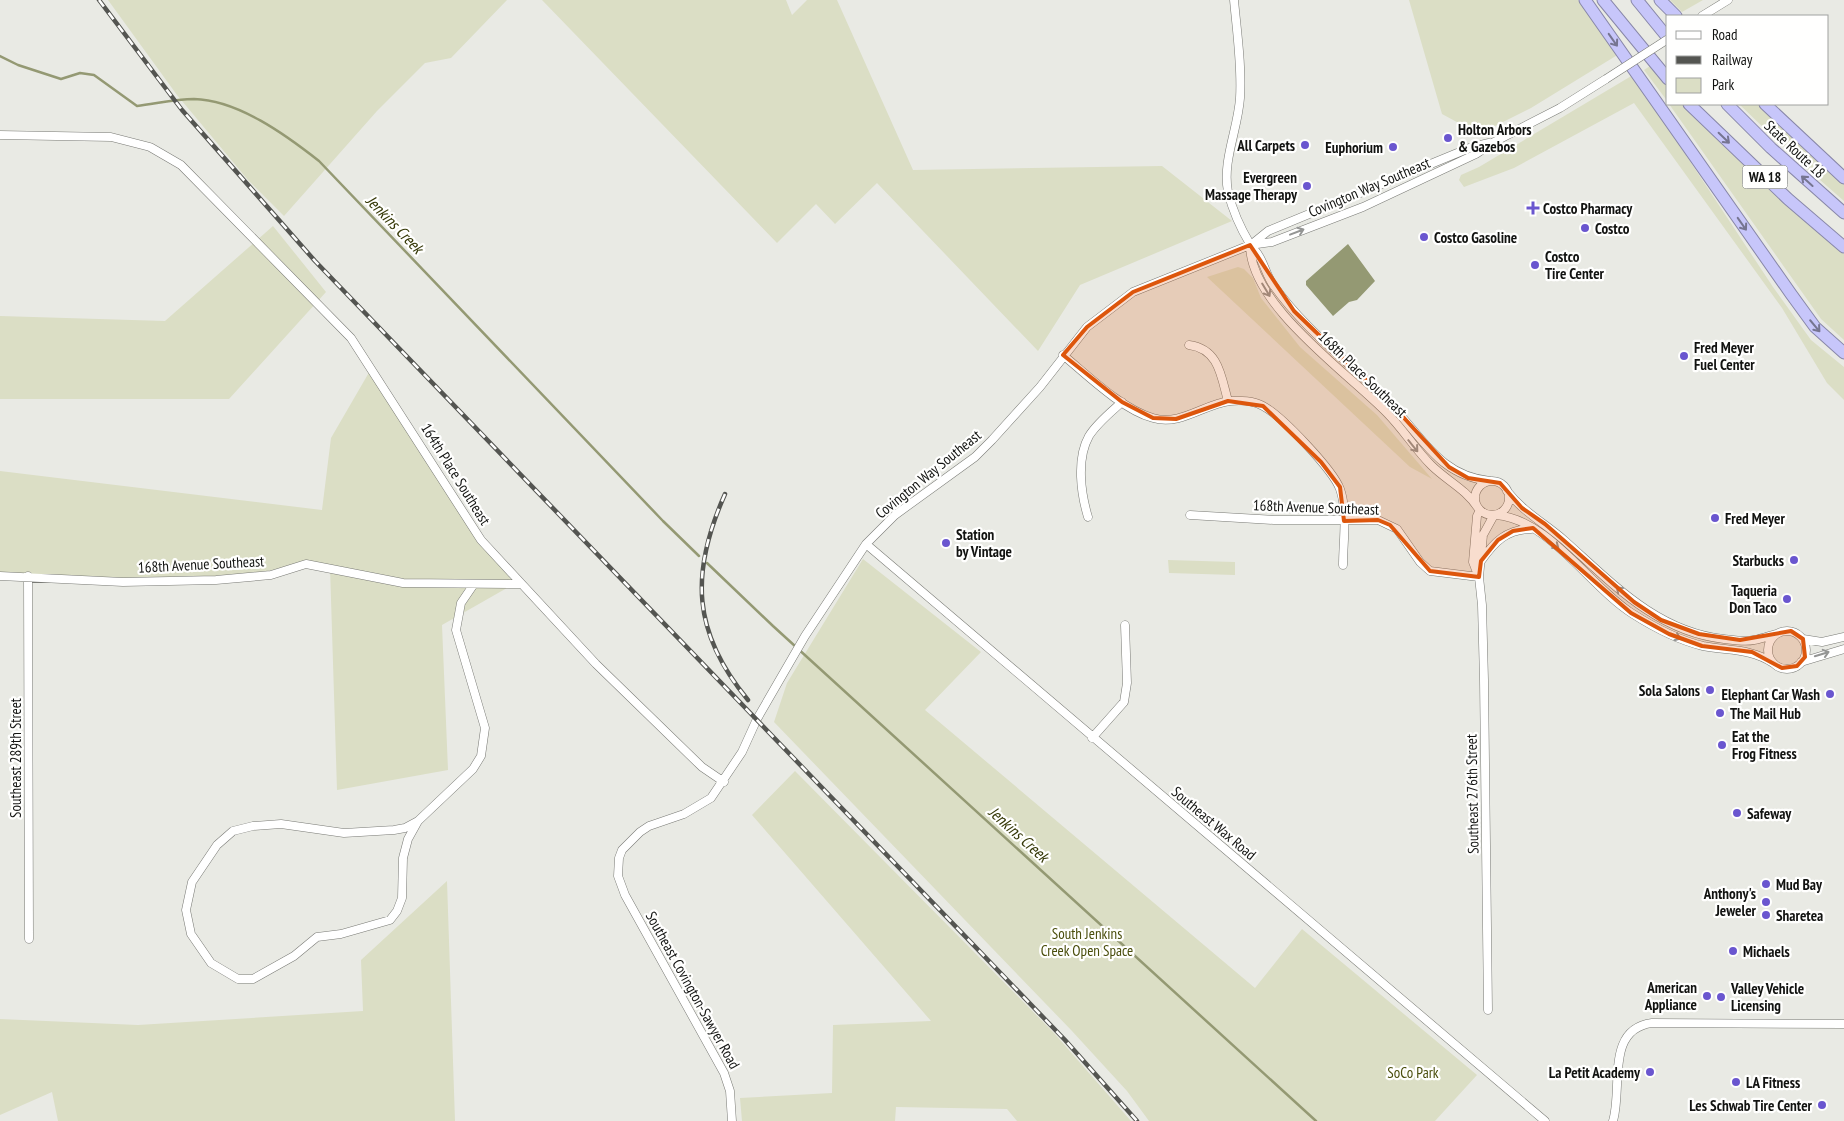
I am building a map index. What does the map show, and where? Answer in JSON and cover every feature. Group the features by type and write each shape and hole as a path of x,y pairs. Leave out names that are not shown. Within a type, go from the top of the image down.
{"highway":[{"path":"1585,0 1815,327 1844,353"},
{"path":"1603,0 1666,77"},
{"path":"1637,0 1666,36"},
{"path":"1660,0 1675,15"},
{"name":"WA 18","path":"1690,105 1788,200 1844,247"},
{"name":"State Route 18","path":"1728,105 1771,148 1844,213"},
{"path":"1767,105 1844,178"}],"street":[{"name":"168th Place Southeast","path":"1234,0 1240,90 1236,130 1227,166 1226,182 1230,198 1250,245 1259,255 1273,285 1294,311 1394,407 1436,456 1458,474 1468,478 1490,481"},
{"path":"1704,15 1728,0"},
{"name":"Covington Way Southeast","path":"618,876 619,858 627,844 649,826 701,806 711,798 724,782 805,636 866,544 895,515 975,457 1040,387 1063,355 1087,327 1134,292 1250,245 1272,242 1363,207 1476,154 1494,142 1560,108 1666,39"},
{"name":"164th Place Southeast","path":"0,135 111,137 150,147 181,165 350,338 481,540 596,664 696,761 724,782"},
{"name":"Covington Way Southeast","path":"1250,245 1268,231 1472,147 1494,142"},
{"path":"1363,207 1381,194 1404,183 1403,176"},
{"name":"168th Place Southeast","path":"1250,245 1250,257 1258,277 1272,300 1289,321 1388,414 1433,467 1466,491 1479,509"},
{"path":"1189,345 1207,350 1217,364 1228,401"},
{"path":"1063,355 1140,414 1163,420 1176,419 1228,401 1241,401 1263,406 1284,422 1322,462 1340,487 1344,521 1343,565"},
{"path":"1088,517 1082,490 1084,454 1089,437 1122,402"},
{"path":"1844,637 1822,642 1803,639 1791,631 1753,641 1717,638 1680,628 1661,620 1634,602 1545,524 1522,508 1500,483 1490,481 1481,486 1476,494 1479,509 1486,514 1516,518 1533,528 1557,547 1616,601 1654,627 1702,646 1752,652 1787,669 1801,662 1844,649"},
{"path":"1495,515 1507,506 1508,491"},
{"name":"Southeast 276th Street","path":"1479,509 1473,562 1479,577"},
{"name":"168th Avenue Southeast","path":"1190,515 1274,520 1378,520 1390,525 1403,536 1420,562 1430,571 1479,577"},
{"name":"Southeast 276th Street","path":"1488,1010 1484,670 1479,577 1483,535 1495,515"},
{"path":"1481,561 1493,544 1504,535 1513,531 1533,528"},
{"name":"Southeast Wax Road","path":"866,544 1545,1121"},
{"name":"168th Avenue Southeast","path":"0,576 123,582 216,580 271,575 306,564 404,583 520,584"},
{"name":"Southeast 289th Street","path":"28,576 30,939"},
{"path":"418,821 408,839 403,858 402,898 397,911 390,920 341,934 317,937 294,956 253,979 238,979 210,963 191,934 186,910 192,882 217,845 233,831 253,826 281,824 344,834 405,828 418,821 473,769 481,756 485,728 456,630 460,602 474,584"},
{"path":"1092,738 1124,702 1127,683 1125,625"},
{"path":"1773,662 1769,657 1768,645 1776,634"},
{"path":"1801,662 1806,651 1803,639"},
{"name":"Southeast Covington-Sawyer Road","path":"618,876 625,895 719,1061 730,1091 732,1121"},
{"path":"1613,1121 1618,1102 1620,1052 1622,1043 1633,1029 1652,1023 1844,1024"}],"highlighted area":[{"path":"1250,245 1294,311 1394,407 1449,467 1468,478 1500,483 1522,508 1545,524 1634,602 1661,620 1699,634 1740,640 1791,631 1803,639 1805,657 1797,666 1782,668 1752,652 1702,646 1669,634 1631,613 1533,528 1513,531 1498,540 1481,561 1479,577 1430,571 1390,525 1378,520 1344,521 1340,487 1321,462 1263,406 1228,401 1176,419 1153,418 1122,402 1063,355 1087,327 1133,292"}],"green space":[{"path":"108,0 507,0 451,58 425,63 377,111 284,216 248,180 177,95"},
{"path":"542,0 786,0 792,15 807,0 837,0 913,170 1162,166 1232,221 1080,285 1038,351 877,183 835,224 816,204 777,243"},
{"path":"1409,0 1578,0 1619,54 1531,108 1479,134 1442,114"},
{"path":"1670,0 1703,0 1682,12"},
{"path":"1650,66 1666,84 1666,99 1644,70"},
{"path":"1633,75 1773,287 1811,340 1844,367 1844,400 1827,383 1782,308 1634,103 1514,168 1464,187 1459,180 1461,175 1479,167"},
{"path":"1670,105 1685,105 1771,191 1844,254 1844,340 1821,319"},
{"path":"1740,105 1762,105 1844,181 1844,201 1795,158"},
{"path":"273,226 326,292 229,399 0,399 0,316 165,321"},
{"path":"1238,267 1244,269 1253,278 1261,298 1300,347 1377,415 1432,479 1410,467 1207,277"},
{"path":"371,369 514,584 442,625 448,770 337,790 330,567 306,564 216,580 0,578 0,471 322,510 331,438"},
{"name":"South Jenkins Creek Open Space","path":"863,559 981,652 925,710 1255,988 1302,929 1477,1075 1435,1121 1149,1121 1127,1091 1072,1031 774,722 787,683"},
{"path":"1168,560 1235,562 1235,575 1169,573"},
{"path":"795,771 1054,1033 1131,1121 1017,1121 1007,1109 896,1107 895,1121 742,1121 740,1098 832,1093 833,1025 931,1021 752,815"},
{"path":"447,881 455,1121 58,1121 52,1092 0,1115 0,1019 138,1025 363,1011 361,960"}],"shaded area":[{"path":"1348,244 1375,281 1357,300 1349,302 1333,316 1306,285 1306,281"}],"waterway":[{"name":"Jenkins Creek","path":"0,56 18,65 61,79 80,73 94,75 137,106 194,99 227,105 261,121 292,140 319,161 663,521 699,556"},
{"name":"Jenkins Creek","path":"707,563 773,626 1316,1121"}],"railway":[{"path":"99,0 182,110 315,261 1065,1040 1137,1121"},
{"path":"725,494 706,550 702,576 702,601 707,626 716,650 729,675 748,700"}],"place":[{"name":"Holton Arbors & Gazebos","path":"1448,138"},
{"name":"All Carpets","path":"1305,145"},
{"name":"Euphorium","path":"1393,147"},
{"name":"Evergreen Massage Therapy","path":"1307,186"},
{"name":"Costco Pharmacy","path":"1533,208"},
{"name":"Costco","path":"1585,228"},
{"name":"Costco Gasoline","path":"1424,237"},
{"name":"Costco Tire Center","path":"1535,265"},
{"name":"Fred Meyer Fuel Center","path":"1684,356"},
{"name":"Fred Meyer","path":"1715,518"},
{"name":"Station by Vintage","path":"946,543"},
{"name":"Starbucks","path":"1794,560"},
{"name":"Taqueria Don Taco","path":"1787,599"},
{"name":"Sola Salons","path":"1710,690"},
{"name":"Elephant Car Wash","path":"1830,694"},
{"name":"The Mail Hub","path":"1720,713"},
{"name":"Eat the Frog Fitness","path":"1722,745"},
{"name":"Safeway","path":"1737,813"},
{"name":"Mud Bay","path":"1766,884"},
{"name":"Anthony's Jeweler","path":"1766,902"},
{"name":"Sharetea","path":"1766,915"},
{"name":"Michaels","path":"1733,951"},
{"name":"American Appliance","path":"1707,996"},
{"name":"Valley Vehicle Licensing","path":"1721,997"},
{"name":"La Petit Academy","path":"1650,1072"},
{"name":"LA Fitness","path":"1736,1082"},
{"name":"Les Schwab Tire Center","path":"1822,1105"}],"park label":[{"name":"SoCo Park","path":"1413,1072"}]}
